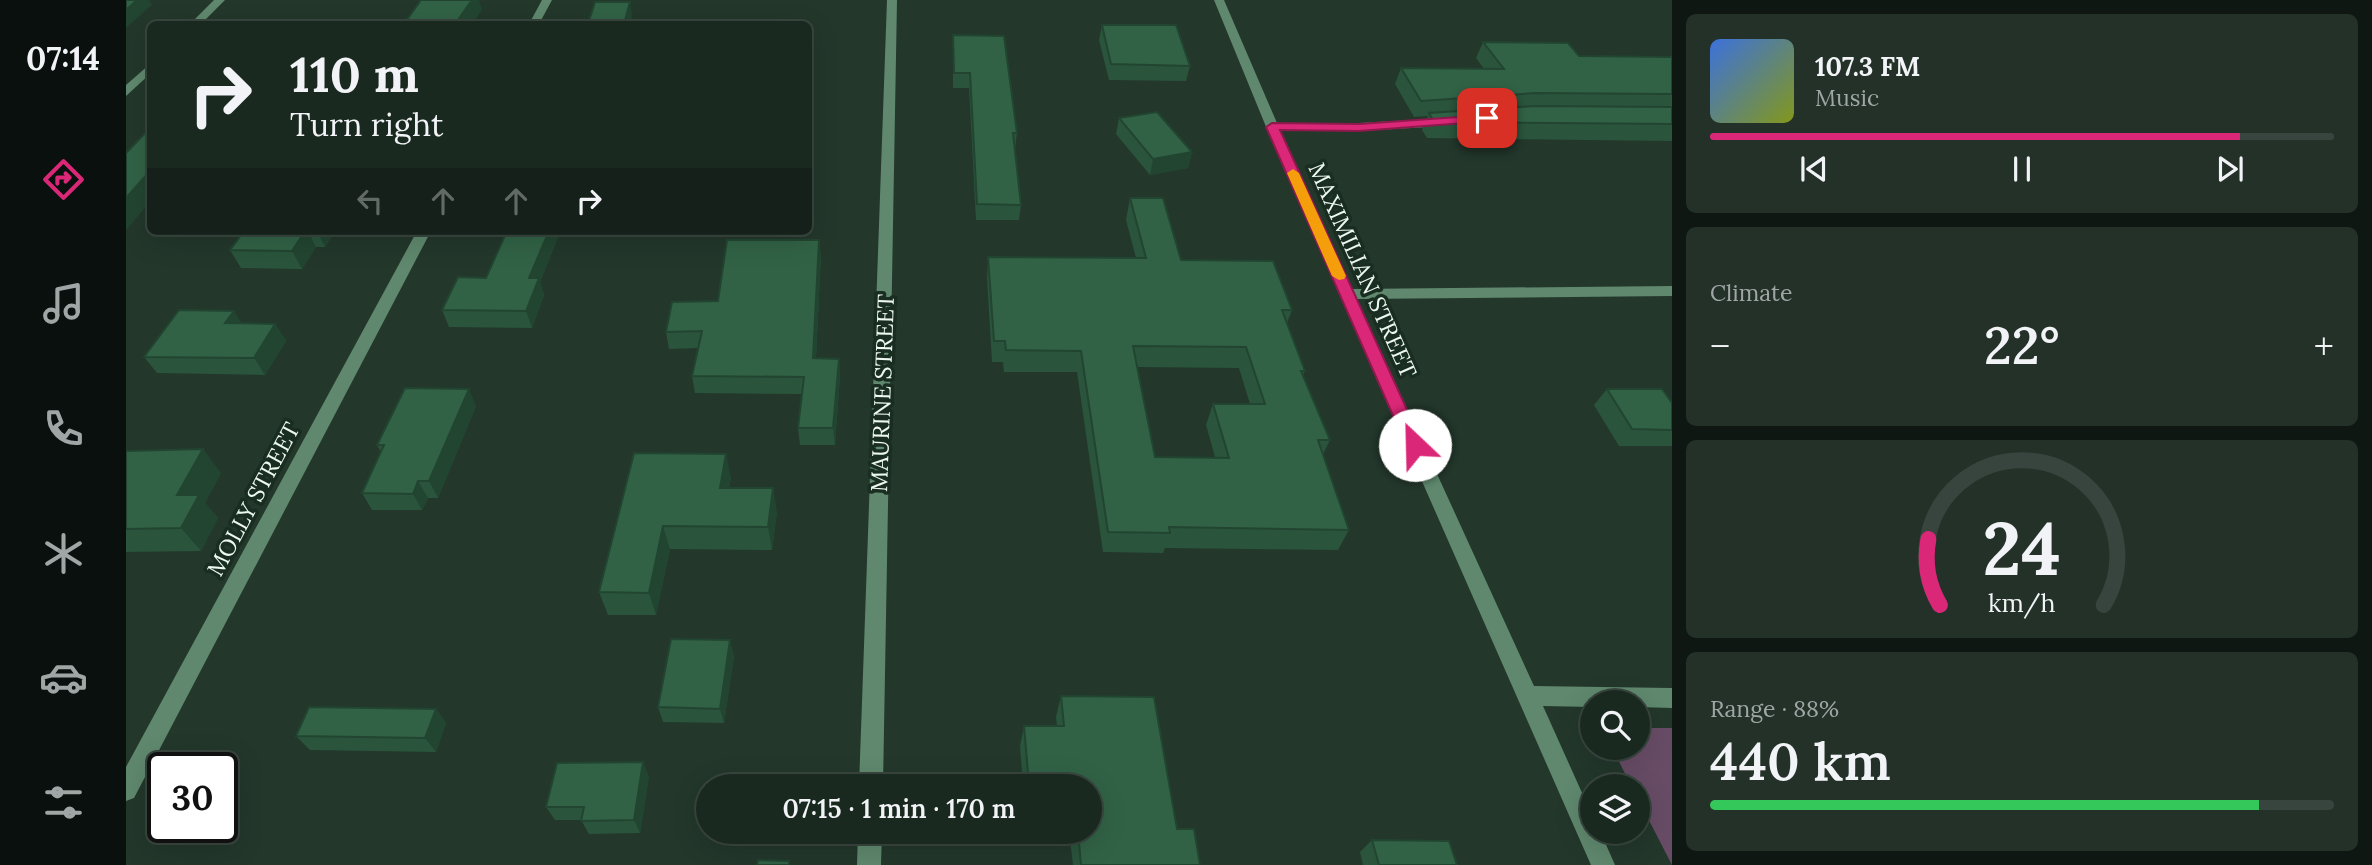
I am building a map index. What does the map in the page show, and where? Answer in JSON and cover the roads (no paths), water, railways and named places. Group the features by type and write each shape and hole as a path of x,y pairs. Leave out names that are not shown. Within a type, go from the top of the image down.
{"street":[{"path":"198,21 220,0"},
{"path":"536,21 547,0"},
{"name":"MAURINE STREET","path":"871,774 892,0"},
{"name":"MAXIMILIAN STREET","path":"1219,0 1272,127 1603,865"},
{"path":"126,92 147,71"},
{"path":"1272,127 1359,127 1464,121"},
{"name":"MOLLY STREET","path":"126,790 422,235"},
{"path":"1347,294 1672,291"},
{"path":"1527,696 1672,698"},
{"path":"869,865 870,844"}]}
